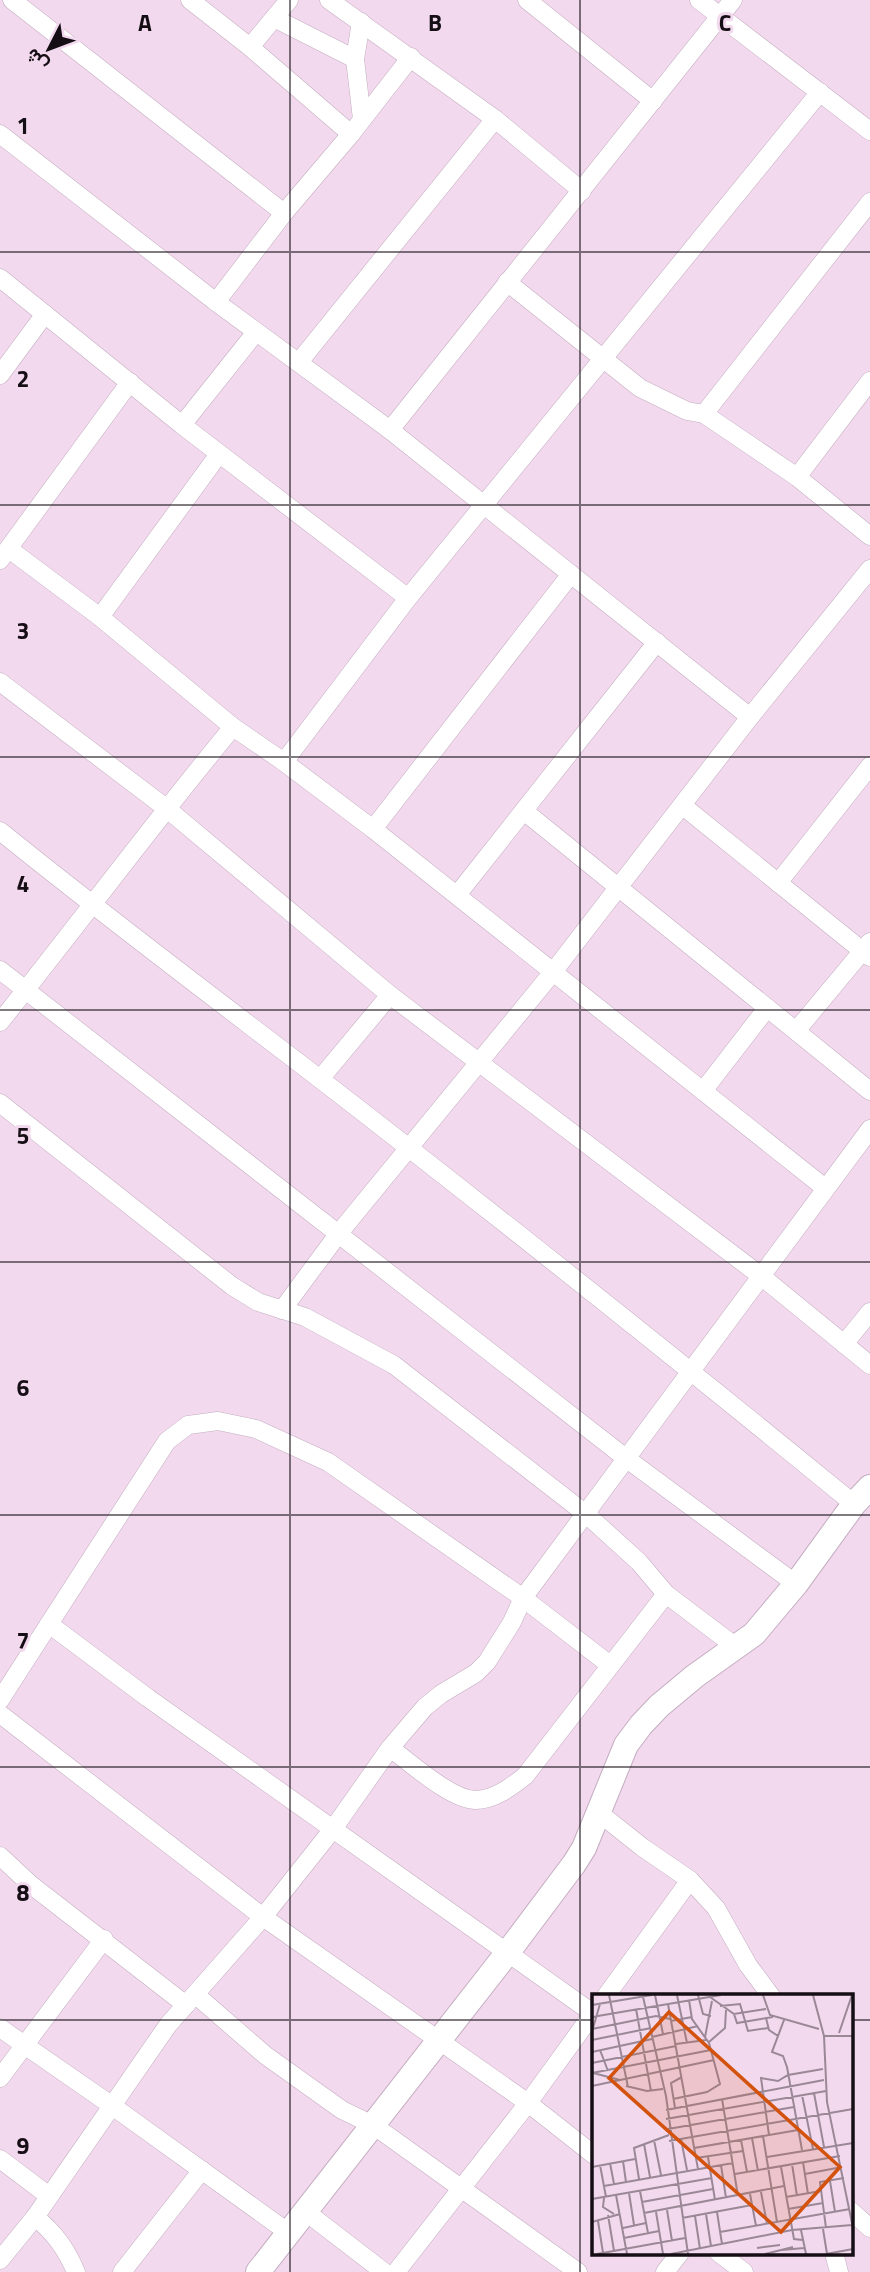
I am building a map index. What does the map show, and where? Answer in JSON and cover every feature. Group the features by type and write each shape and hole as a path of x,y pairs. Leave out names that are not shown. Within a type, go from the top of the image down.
{"street":[{"path":"12,0 284,213"},
{"path":"190,0 250,47 351,134"},
{"path":"250,47 289,0"},
{"path":"329,0 495,119 582,191"},
{"path":"527,0 653,101"},
{"path":"699,0 870,131"},
{"path":"390,430 733,0"},
{"path":"274,18 355,60"},
{"path":"361,22 355,60 362,119"},
{"path":"216,302 284,213 411,57"},
{"path":"284,762 408,598 820,92"},
{"path":"299,362 495,119"},
{"path":"0,134 216,302 390,430 750,718"},
{"path":"704,414 870,202"},
{"path":"0,278 219,454 408,598"},
{"path":"507,282 640,388 687,411 704,414 797,477 870,536"},
{"path":"0,375 45,314"},
{"path":"183,425 256,332"},
{"path":"130,382 4,554 100,617 233,727 373,829 825,1188"},
{"path":"797,477 868,388"},
{"path":"100,617 219,454"},
{"path":"282,1310 339,1233 553,972 750,718 870,569"},
{"path":"373,829 571,573"},
{"path":"457,895 657,642"},
{"path":"0,682 166,808 390,995 761,1276 870,1365"},
{"path":"0,1022 166,808 233,727"},
{"path":"779,883 870,766"},
{"path":"683,806 868,950 796,1031"},
{"path":"524,811 870,1091"},
{"path":"0,831 92,906 320,1079 690,1370 862,1496 796,1584 754,1634 695,1676 640,1725 626,1745 574,1864 258,2272"},
{"path":"0,970 627,1459 796,1584"},
{"path":"320,1079 390,995"},
{"path":"703,1091 767,1008"},
{"path":"0,1102 232,1286 258,1302 305,1317 394,1365 586,1514 639,1562 666,1594 736,1647"},
{"path":"0,2260 35,2217 168,2025 263,1917 333,1829 390,1748 425,1707 476,1673 487,1661 512,1622 523,1598 870,1129"},
{"path":"844,1344 870,1312"},
{"path":"0,1700 167,1441 188,1425 218,1421 256,1429 328,1462 523,1598 610,1665"},
{"path":"390,1748 464,1798 477,1800 509,1788 525,1776 666,1594"},
{"path":"49,1624 148,1699 592,2012"},
{"path":"0,1714 263,1917 527,2103 592,2154"},
{"path":"598,1812 690,1880 716,1908 748,1965 770,1994"},
{"path":"0,1856 30,1884 104,1939 158,1985 191,2000 342,2110 373,2125 578,2272"},
{"path":"607,1994 690,1880"},
{"path":"0,2078 104,1939"},
{"path":"396,2272 592,2014"},
{"path":"0,2028 25,2043 289,2233"},
{"path":"0,2160 49,2196"},
{"path":"122,2272 202,2170"},
{"path":"306,2212 384,2272"},
{"path":"852,2212 870,2228"},
{"path":"35,2217 55,2233 76,2272"},
{"path":"665,2272 679,2254"},
{"path":"720,2254 744,2272"},
{"path":"834,2254 839,2272"}]}
